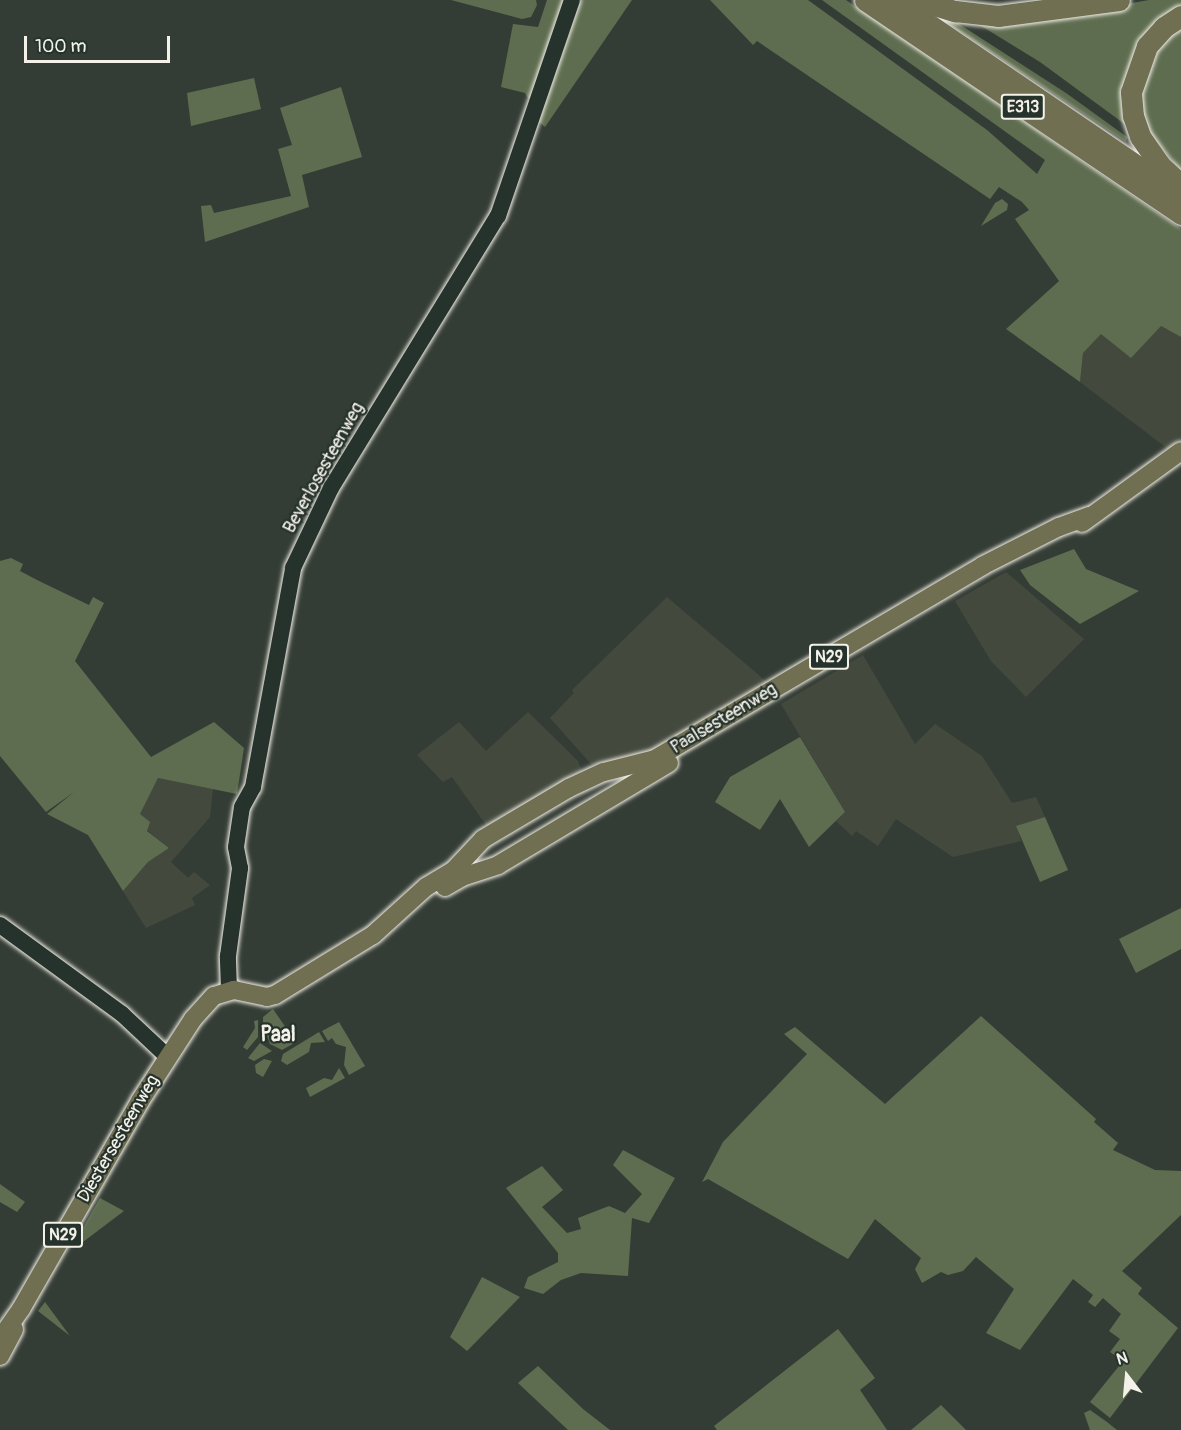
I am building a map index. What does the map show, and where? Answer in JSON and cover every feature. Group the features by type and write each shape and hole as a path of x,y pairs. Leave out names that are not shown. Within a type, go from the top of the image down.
{"highway":[{"name":"E313","path":"865,0 1181,214"},
{"name":"E313","path":"893,0 1181,196"},
{"path":"918,0 955,11 998,16 1119,0"},
{"path":"1181,16 1157,33 1143,53 1131,100 1136,126 1146,147 1181,185"}],"main road":[{"name":"Paalsesteenweg","path":"373,935 390,931 413,915 429,897 462,877 498,865 1090,516 1181,451"},
{"name":"Paalsesteenweg","path":"229,990 275,995 373,935 426,887 454,870 483,839 569,788 604,772 655,759 988,562 1090,516"},
{"name":"Diestersesteenweg","path":"0,1339 21,1309 183,1034 214,996 229,990"},
{"name":"Diestersesteenweg","path":"0,1356 21,1309"}],"street":[{"name":"Beverlosesteenweg","path":"229,990 228,957 240,868 236,847 241,817 253,787 293,568 331,488 498,216 572,0"},
{"path":"0,925 128,1018 168,1057"}],"shaded area":[{"path":"1161,326 1181,337 1181,441 1168,449 1080,382 1083,353 1101,333"},
{"path":"1006,572 1084,639 1026,697 991,661 955,601"},
{"path":"667,597 767,682 648,753 592,765 550,718 574,693 572,690"},
{"path":"863,655 915,744 935,724 982,756 1012,803 1036,797 1045,817 1017,826 1021,841 953,857 896,819 878,846 856,831 852,836 836,821 845,812 781,704"},
{"path":"528,712 578,761 582,771 489,829 452,777 443,782 417,755 459,722 486,751"},
{"path":"158,778 213,789 210,817 171,862 188,878 194,872 210,885 192,898 195,905 146,928 123,891 148,862 169,848 147,830 140,814"}],"green space":[{"path":"451,0 536,0 537,5 531,17 522,19"},
{"path":"547,0 564,0 533,98 528,98 525,93 501,87 513,24 538,27"},
{"path":"581,0 632,0 545,127 539,122"},
{"path":"710,0 808,0 987,130 1037,174 1045,160 822,0 846,0 1181,229 1181,337 1161,326 1131,358 1101,334 1083,353 1080,382 1006,329 1059,281 1015,219 1029,210 1022,202 999,187 990,199 757,41 753,45"},
{"path":"1149,0 1181,0 1181,11 1155,29 1130,128 1040,62 970,19 1036,20"},
{"path":"942,13 1066,93 1127,137 1126,142 937,16"},
{"path":"1181,23 1181,171 1148,131 1138,92 1147,56"},
{"path":"254,78 261,109 191,126 187,93"},
{"path":"341,87 362,157 302,175 309,207 205,242 201,206 211,205 214,213 291,196 278,149 292,145 280,108"},
{"path":"1002,199 1008,204 1007,210 981,226 995,203"},
{"path":"1074,549 1086,569 1139,591 1080,624 1030,585 1020,570"},
{"path":"11,558 23,564 20,571 39,581 89,605 93,597 104,603 75,661 151,757 214,722 244,748 237,794 158,778 140,814 150,822 147,831 169,848 148,862 123,891 88,835 47,814 74,792 46,812 0,756 0,561"},
{"path":"800,737 845,812 809,847 780,799 760,830 715,802 730,777"},
{"path":"1045,817 1068,870 1040,882 1016,826"},
{"path":"1181,908 1181,949 1136,973 1119,939"},
{"path":"273,1009 296,1042 282,1050 270,1044 263,1024 263,1017"},
{"path":"981,1016 1096,1119 1094,1122 1118,1143 1113,1150 1155,1170 1181,1171 1181,1215 1122,1271 1142,1288 1138,1294 1178,1328 1110,1418 1090,1402 1123,1361 1110,1352 1120,1339 1109,1331 1121,1314 1103,1298 1095,1307 1088,1302 1093,1295 1073,1279 1020,1350 986,1333 1014,1289 976,1257 963,1271 948,1275 941,1272 922,1283 915,1269 921,1258 875,1219 848,1259 708,1179 702,1182 723,1142 807,1054 784,1034 795,1027 885,1104"},
{"path":"258,1020 258,1037 247,1050 243,1047 255,1028 254,1021"},
{"path":"339,1022 365,1066 349,1075 344,1065 346,1047 336,1044 332,1038 328,1041 322,1031"},
{"path":"319,1032 325,1042 311,1043 309,1052 287,1065 281,1061 283,1054"},
{"path":"260,1043 272,1051 254,1061 248,1058"},
{"path":"264,1059 272,1061 263,1077 256,1073 255,1065"},
{"path":"339,1068 345,1078 310,1097 306,1088 324,1078 332,1080"},
{"path":"623,1150 675,1178 649,1223 632,1218 628,1276 581,1273 561,1280 543,1294 524,1288 528,1277 558,1262 558,1253 506,1188 542,1166 563,1190 542,1207 567,1233 581,1229 578,1218 609,1206 625,1213 642,1194 613,1165"},
{"path":"0,1184 25,1202 17,1212 0,1202"},
{"path":"100,1198 124,1211 83,1242 77,1238"},
{"path":"482,1277 520,1297 467,1351 450,1337"},
{"path":"45,1302 70,1336 38,1311"},
{"path":"838,1329 875,1378 860,1390 887,1430 717,1430 714,1426"},
{"path":"538,1366 583,1409 610,1430 568,1430 518,1383"},
{"path":"941,1405 966,1430 911,1430"},
{"path":"1090,1410 1117,1430 1090,1430 1084,1413"}],"district":[{"name":"Paal","path":"278,1035"}]}
